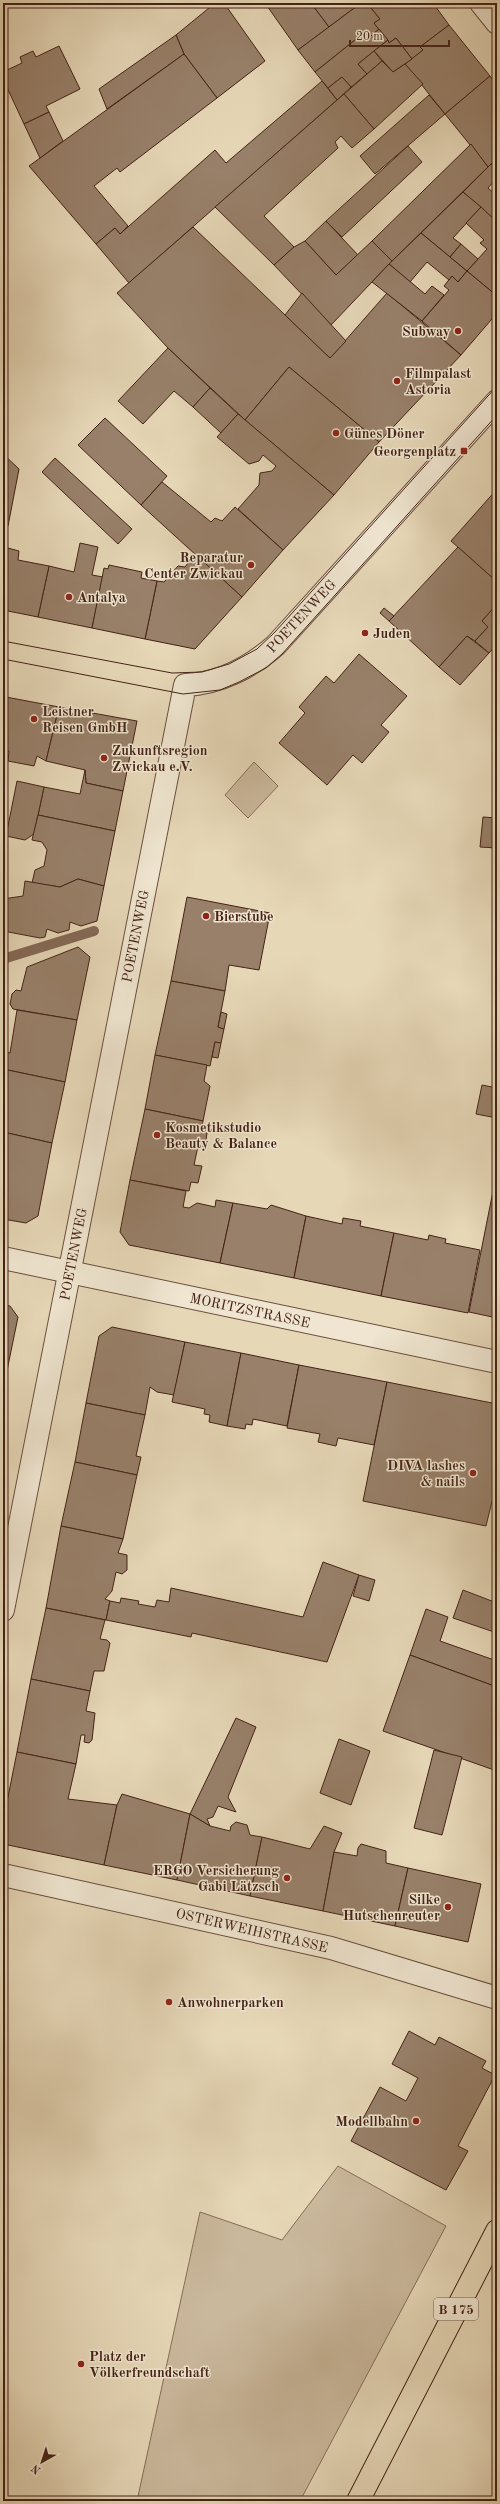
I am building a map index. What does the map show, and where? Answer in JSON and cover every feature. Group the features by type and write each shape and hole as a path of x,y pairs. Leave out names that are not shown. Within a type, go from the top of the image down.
{"main road":[{"name":"B 175","path":"358,2501 497,2231"}],"street":[{"path":"481,3 497,23"},
{"name":"POETENWEG","path":"3,1610 185,684 196,684 234,673 261,658 276,645 497,401"},
{"name":"MORITZSTRASSE","path":"3,1258 497,1362"},
{"name":"OSTERWEIHSTRASSE","path":"3,1875 331,1948 497,1998"}],"shaded area":[{"path":"254,762 278,786 248,818 225,795"},
{"path":"338,2166 446,2226 300,2501 137,2501 200,2212 282,2240"}],"building":[{"path":"215,3 224,3 265,61 217,98 184,54 176,35"},
{"path":"265,3 311,3 329,27 298,50"},
{"path":"311,3 361,3 329,27"},
{"path":"361,3 367,3 380,19 374,23 379,29 365,41 360,36 315,72 298,50"},
{"path":"367,3 433,3 449,25 420,47 423,50 412,59 396,38 389,43 374,23 380,19"},
{"path":"449,25 490,76 445,114 405,64 423,50 420,47"},
{"path":"379,29 388,40 358,64 367,74 351,87 342,77 328,88 315,72 360,36 365,41"},
{"path":"176,35 184,54 107,109 99,89"},
{"path":"396,38 412,59 393,72 374,51 388,40 389,43"},
{"path":"59,46 80,89 46,106 49,112 24,124 3,79 3,72 22,63 20,57 33,51 36,57"},
{"path":"374,51 382,61 367,74 358,64"},
{"path":"184,54 217,98 120,172 117,168 94,186 128,226 120,234 115,228 96,244 29,166"},
{"path":"382,61 393,72 405,64 423,84 374,129 344,94"},
{"path":"490,76 497,85 497,158 488,167 445,114"},
{"path":"342,77 351,87 337,100 328,88"},
{"path":"322,81 337,100 129,283 96,244 115,228 120,234 215,150 226,163"},
{"path":"344,94 374,129 352,148 341,136 335,142 338,148 264,216 294,247 274,265 215,207"},
{"path":"429,95 445,114 375,174 360,156"},
{"path":"49,112 63,141 40,158 24,124"},
{"path":"471,144 488,167 392,261 372,241"},
{"path":"408,146 422,162 342,237 326,221"},
{"path":"497,158 497,170 491,164"},
{"path":"491,164 497,170 497,178 488,188 497,196 497,222 463,192"},
{"path":"463,192 481,207 453,238 461,244 450,257 421,233"},
{"path":"481,207 497,222 497,296 467,271 487,249 480,243 484,240 466,223"},
{"path":"326,221 358,255 336,275 305,241"},
{"path":"193,227 330,358 387,293 461,355 379,442 289,367 245,420 168,348 117,293"},
{"path":"421,233 467,271 458,282 452,276 449,280 427,262 410,282 389,264"},
{"path":"305,241 336,275 372,241 392,261 331,325 274,265 294,247"},
{"path":"461,244 478,259 467,271 450,257"},
{"path":"389,264 425,294 432,286 444,295 422,321 372,282"},
{"path":"467,271 497,296 497,313 461,355 422,321 449,290 444,286 452,276 458,282"},
{"path":"302,293 346,341 330,358 285,315"},
{"path":"168,348 210,388 193,407 174,391 143,424 118,401"},
{"path":"289,367 379,442 334,495 245,420"},
{"path":"210,388 238,414 221,433 193,407"},
{"path":"238,414 334,495 283,550 238,509 259,485 260,473 272,471 276,466 263,455 259,461 249,464 217,437"},
{"path":"105,418 167,476 141,505 78,445"},
{"path":"3,454 19,469 8,526 3,525"},
{"path":"55,458 132,529 118,544 42,472"},
{"path":"162,482 211,522 215,518 222,521 235,507 283,550 242,597 141,505"},
{"path":"497,489 497,582 451,541"},
{"path":"80,543 98,547 92,575 103,577 92,628 38,617 49,566 74,572"},
{"path":"4,547 19,551 18,560 49,566 38,617 3,610"},
{"path":"458,547 497,582 497,604 482,621 488,627 475,641 467,636 439,667 389,621"},
{"path":"195,554 242,597 195,649 145,639 157,581 164,582 178,566 185,567"},
{"path":"109,565 142,572 141,578 157,581 145,639 92,628 104,568 108,569"},
{"path":"497,604 497,644 489,653 475,641 488,627 482,621"},
{"path":"384,608 394,616 389,621 380,613"},
{"path":"467,636 489,653 460,685 439,667"},
{"path":"359,654 407,696 381,725 389,732 362,763 353,755 327,785 279,743 305,713 299,707 326,676 334,683"},
{"path":"3,696 6,697 3,713"},
{"path":"6,697 59,707 46,761 37,756 34,766 8,761 9,751 3,750 3,713"},
{"path":"59,707 137,721 123,791 86,783 85,770 46,761"},
{"path":"85,770 86,783 123,791 115,831 38,815 44,787 80,794"},
{"path":"17,781 44,787 34,834 25,840 6,836"},
{"path":"38,815 115,831 104,886 78,879 60,887 32,883 35,870 44,866 47,850 42,842 32,840"},
{"path":"483,817 497,818 497,848 480,847"},
{"path":"78,879 104,886 97,921 81,926 70,922 69,930 58,933 47,929 45,937 40,938 3,931 3,899 23,896 25,881 60,887"},
{"path":"187,897 270,913 259,970 229,965 225,991 171,981"},
{"path":"78,947 90,957 77,1020 13,1009 10,1004 12,994 16,990 21,991 27,967"},
{"path":"171,981 225,991 218,1027 224,1029 221,1043 215,1042 210,1066 155,1055"},
{"path":"17,1010 77,1020 65,1082 3,1069 3,1054 5,1052 10,1053"},
{"path":"221,1012 227,1014 224,1029 218,1027"},
{"path":"215,1042 221,1043 218,1058 212,1057"},
{"path":"155,1055 207,1065 204,1081 210,1086 203,1121 145,1109"},
{"path":"3,1069 65,1082 52,1143 3,1132"},
{"path":"482,1085 497,1088 497,1118 476,1114"},
{"path":"145,1109 203,1121 201,1132 207,1133 205,1147 198,1146 194,1165 202,1166 198,1183 191,1182 189,1191 130,1180"},
{"path":"3,1132 52,1143 38,1216 26,1223 3,1219"},
{"path":"497,1171 497,1318 469,1312"},
{"path":"130,1180 186,1191 183,1207 189,1208 197,1203 215,1207 216,1200 233,1203 220,1263 129,1245 120,1232"},
{"path":"233,1203 267,1209 271,1205 306,1216 294,1278 220,1263"},
{"path":"306,1216 342,1224 343,1218 361,1221 360,1226 394,1233 381,1296 294,1278"},
{"path":"394,1233 428,1240 429,1235 446,1239 445,1243 480,1250 468,1313 381,1296"},
{"path":"3,1305 10,1306 18,1317 3,1390"},
{"path":"112,1327 185,1342 174,1395 157,1392 150,1387 145,1415 86,1403 99,1336"},
{"path":"185,1342 241,1353 227,1426 209,1422 210,1415 204,1414 205,1409 172,1402"},
{"path":"241,1353 299,1365 287,1426 253,1419 252,1425 246,1424 245,1429 227,1426"},
{"path":"299,1365 387,1382 374,1445 338,1438 336,1446 318,1442 320,1434 287,1428"},
{"path":"387,1382 497,1404 497,1502 492,1501 486,1526 363,1501"},
{"path":"86,1403 145,1415 136,1456 141,1457 137,1475 75,1462"},
{"path":"75,1462 137,1475 123,1539 61,1526"},
{"path":"61,1526 123,1539 118,1553 127,1555 127,1570 122,1574 116,1572 112,1591 105,1599 110,1601 106,1620 46,1608"},
{"path":"323,1562 359,1575 327,1662 192,1633 191,1637 106,1620 110,1601 120,1603 121,1598 139,1601 138,1604 155,1607 157,1600 169,1602 171,1588 303,1617"},
{"path":"359,1575 375,1580 369,1601 353,1596"},
{"path":"463,1590 497,1603 497,1633 453,1618"},
{"path":"46,1608 105,1620 100,1639 107,1640 110,1643 104,1671 94,1671 90,1691 31,1679"},
{"path":"426,1609 448,1617 440,1641 497,1661 497,1687 410,1655"},
{"path":"410,1655 497,1687 497,1771 383,1731"},
{"path":"31,1679 90,1691 86,1711 95,1713 92,1740 89,1743 84,1742 85,1735 81,1735 76,1764 17,1752"},
{"path":"236,1718 256,1727 228,1797 236,1812 218,1806 213,1817 207,1819 210,1826 190,1814"},
{"path":"339,1739 370,1751 351,1805 320,1793"},
{"path":"434,1750 462,1757 442,1835 414,1828"},
{"path":"17,1752 76,1764 68,1799 117,1805 104,1865 8,1845 3,1837 3,1822"},
{"path":"122,1794 190,1814 177,1880 104,1865 117,1805"},
{"path":"190,1814 210,1826 230,1831 231,1826 236,1822 247,1825 250,1835 262,1837 250,1896 177,1880"},
{"path":"324,1826 342,1833 334,1852 323,1911 250,1896 262,1837 310,1849"},
{"path":"361,1844 386,1851 386,1863 408,1868 395,1926 323,1911 334,1852 357,1856 358,1848"},
{"path":"408,1868 481,1884 468,1942 395,1926"},
{"name":"Modellbahn","path":"409,2031 435,2045 439,2037 486,2061 482,2068 495,2075 458,2146 468,2151 446,2190 351,2141 380,2087 406,2101 418,2078 392,2064"}],"waterway":[{"path":"3,959 94,931"}],"tram line":[{"path":"3,641 172,673 202,672 229,664 257,649 275,632 497,386"},
{"path":"3,659 183,694 220,690 239,682 266,668 282,654 497,415"}],"place":[{"name":"Subway","path":"458,331"},
{"name":"Filmpalast Astoria","path":"397,381"},
{"name":"Günes Döner","path":"336,433"},
{"name":"Georgenplatz","path":"464,451"},
{"name":"Reparatur Center Zwickau","path":"251,565"},
{"name":"Antalya","path":"69,597"},
{"name":"Juden","path":"365,633"},
{"name":"Leistner Reisen GmbH","path":"34,719"},
{"name":"Zukunftsregion Zwickau e.V.","path":"104,758"},
{"name":"Bierstube","path":"206,916"},
{"name":"Kosmetikstudio Beauty & Balance","path":"157,1135"},
{"name":"DIVA lashes & nails","path":"473,1473"},
{"name":"ERGO Versicherung Gabi Lätzsch","path":"287,1878"},
{"name":"Silke Hutschenreuter","path":"448,1907"},
{"name":"Anwohnerparken","path":"169,2002"},
{"name":"Modellbahn","path":"416,2121"},
{"name":"Platz der Völkerfreundschaft","path":"81,2364"}]}
